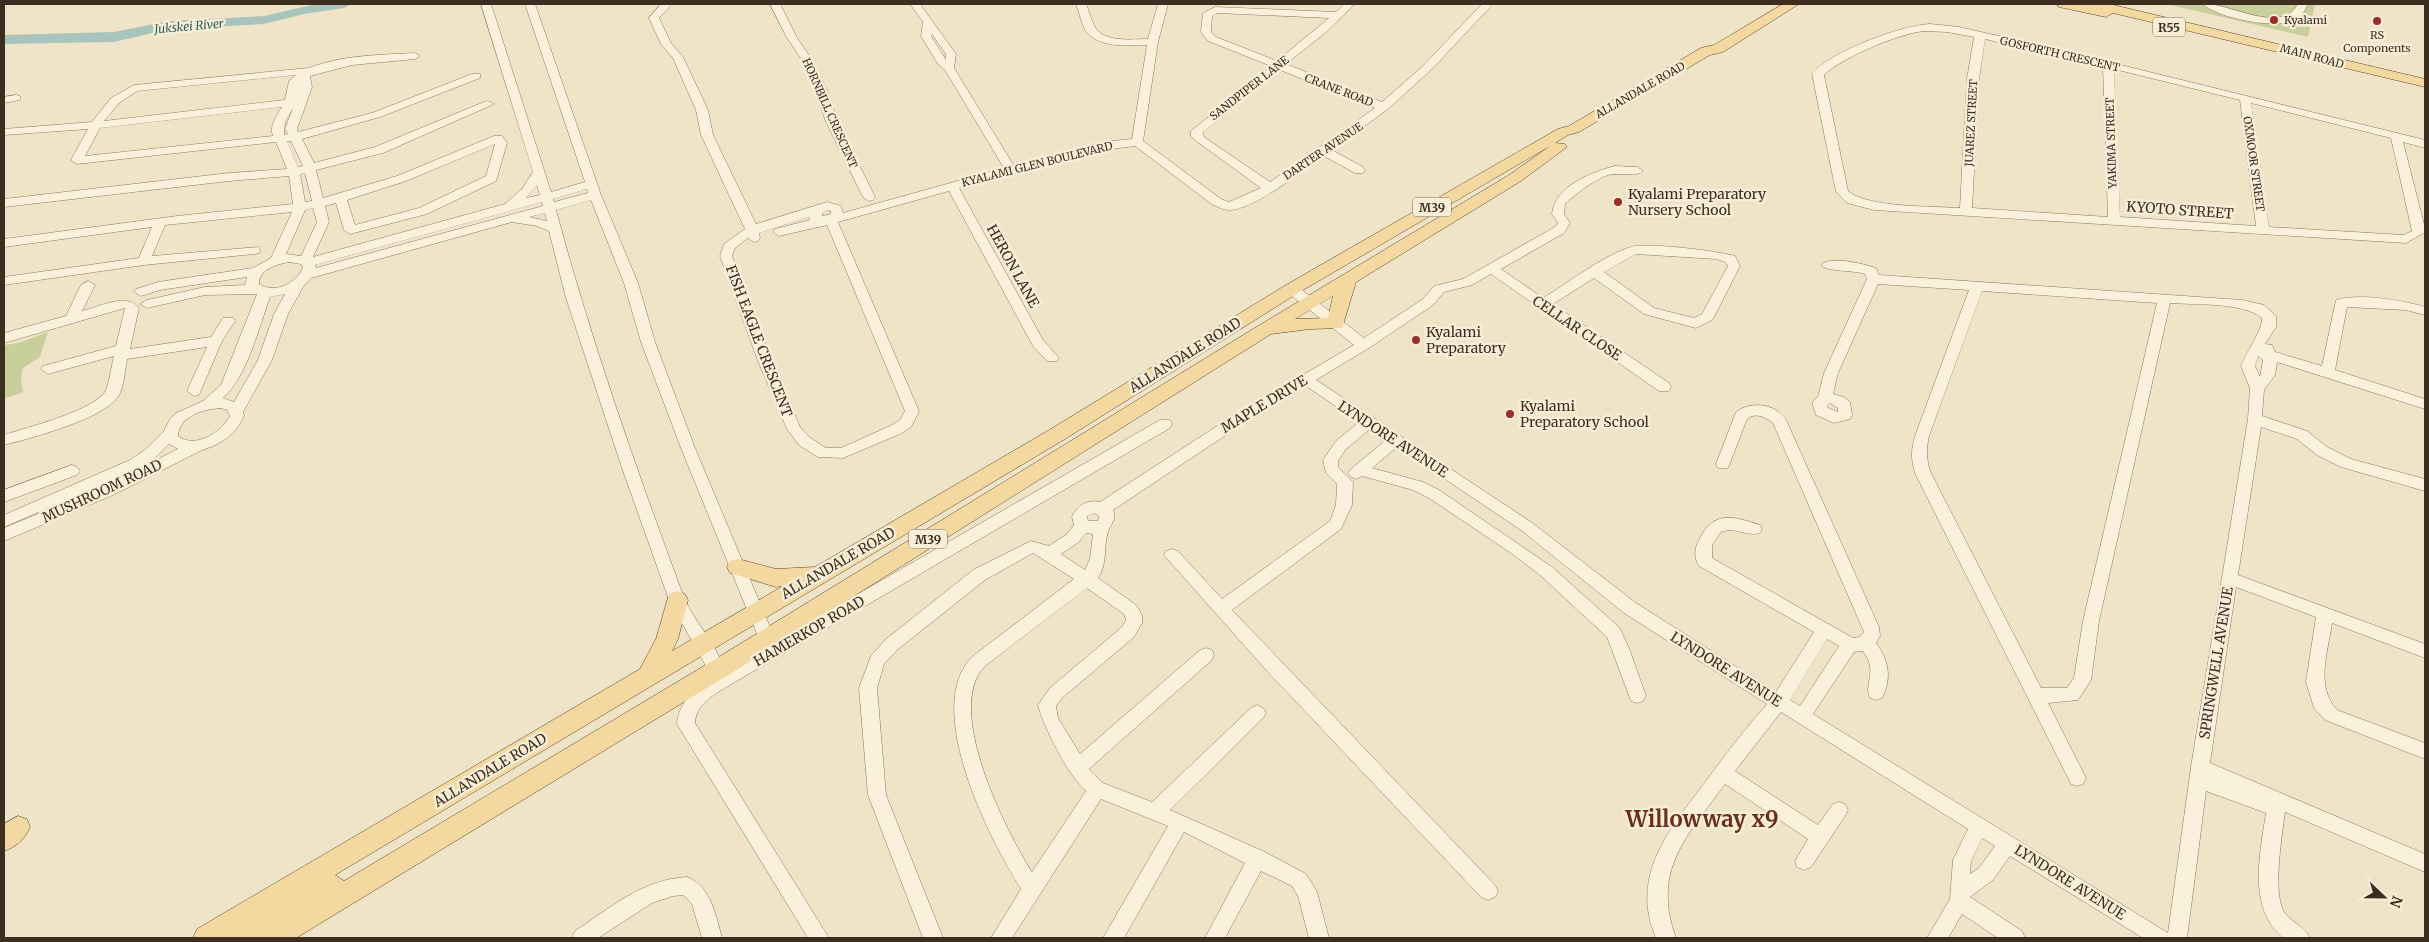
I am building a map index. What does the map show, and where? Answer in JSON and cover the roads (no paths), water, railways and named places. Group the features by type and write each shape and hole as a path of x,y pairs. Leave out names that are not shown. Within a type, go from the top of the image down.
{"main road":[{"name":"ALLANDALE ROAD","path":"217,936 816,575 1050,438 1292,289 1504,164 1564,132 1574,129 1706,51 1712,45 1779,4"},
{"name":"ALLANDALE ROAD","path":"1706,51 1718,49 1792,4"},
{"name":"R55","path":"2064,4 2274,48"},
{"name":"R55","path":"2093,4 2274,48"},
{"name":"MAIN ROAD","path":"2274,48 2333,65 2350,66 2425,83"},
{"name":"ALLANDALE ROAD","path":"272,938 717,670 1264,330 1515,178 1570,139 1574,129"},
{"path":"1264,330 1310,323 1336,324 1342,294 1349,278"},
{"path":"738,567 776,578 816,575"},
{"path":"649,675 669,634 677,600"},
{"path":"217,936 317,895 438,839"}],"street":[{"path":"666,4 658,11 654,18 655,22 666,44 678,57 702,110 710,141 753,233"},
{"name":"HORNBILL CRESCENT","path":"775,4 791,36 807,60 821,90 832,122 869,197"},
{"path":"915,4 928,22 926,36 942,62 949,68 1011,170"},
{"path":"1081,4 1091,30 1097,36 1112,40 1153,42"},
{"path":"1137,142 1155,30 1153,24 1155,4"},
{"path":"1155,30 1159,25 1163,4"},
{"name":"SANDPIPER LANE","path":"1270,188 1200,139 1197,134 1200,127 1321,31 1350,4"},
{"name":"DARTER AVENUE","path":"1137,142 1222,204 1238,204 1270,188 1384,107 1427,68 1488,4"},
{"path":"2208,4 2233,14 2271,21 2295,16 2299,13 2303,4"},
{"path":"487,7 548,203 573,298 629,468 677,600 717,670"},
{"path":"1235,7 1339,14"},
{"name":"CRANE ROAD","path":"1235,7 1210,12 1207,15 1207,36 1384,107"},
{"path":"532,9 594,190 631,283 648,342 688,448 767,639"},
{"name":"GOSFORTH CRESCENT","path":"1842,192 1818,78 1820,70 1891,36 1913,28 1937,28 1980,35 2245,98 2396,135 2425,144"},
{"name":"JUAREZ STREET","path":"1966,211 1973,79 1980,35"},
{"path":"415,56 362,60 306,73 134,88 116,99 97,126 78,160 294,137 376,115 476,76"},
{"name":"YAKIMA STREET","path":"2108,65 2114,221"},
{"path":"276,261 287,241 300,207 294,172 279,139 277,127 306,87 306,73"},
{"path":"4,100 16,98"},
{"name":"OXMOOR STREET","path":"2245,98 2263,230"},
{"path":"4,132 97,126 296,102"},
{"path":"294,137 291,123 296,102"},
{"path":"4,202 229,177 294,172 379,150 488,104"},
{"name":"KYOTO STREET","path":"1842,192 1851,200 1867,205 2396,239 2415,236 2418,233 2418,224 2396,135"},
{"name":"MUSHROOM ROAD","path":"4,535 108,491 199,445 216,439 228,430 236,420 236,410 265,360 281,314 304,270 323,222 310,168 294,137"},
{"path":"4,243 215,214 300,207 394,183 498,138 501,143 492,178 417,212 350,230 346,210 340,198"},
{"name":"KYALAMI GLEN BOULEVARD","path":"753,233 947,187 1112,145 1137,142"},
{"path":"1324,151 1359,170"},
{"name":"MAPLE DRIVE","path":"1102,508 1236,421 1364,345 1428,302 1449,297 1466,282 1560,230 1564,224 1558,214 1558,207 1566,197 1580,186 1607,170 1622,168 1637,171"},
{"path":"508,214 528,191 538,173"},
{"name":"KYALAMI GLEN BOULEVARD","path":"827,216 869,197 913,186 947,187"},
{"name":"HERON LANE","path":"947,187 1038,343 1052,358"},
{"path":"4,440 86,413 100,406 112,394 123,352 129,297 144,298 223,289 260,291 285,289 304,270 594,190"},
{"path":"508,214 555,229"},
{"name":"FISH EAGLE CRESCENT","path":"753,233 728,246 726,256 765,361 794,429 804,441 819,451 843,453 896,430 906,423 912,411 827,216"},
{"path":"144,261 160,222"},
{"path":"4,281 144,261 254,250"},
{"path":"1543,304 1625,254 1643,250 1724,256 1733,262 1734,266 1707,317 1696,323 1649,312 1596,272"},
{"path":"144,298 158,286 258,271 276,261 296,258 304,270"},
{"path":"1825,399 1831,373 1874,279 1871,271 1863,267 1827,265"},
{"name":"CELLAR CLOSE","path":"1492,268 1664,386"},
{"name":"MUSHROOM ROAD","path":"4,520 135,464 151,453 170,434 174,424 185,414 208,404 226,388 234,374 260,291 251,283 258,271"},
{"path":"223,289 231,275"},
{"path":"1874,279 2242,304 2259,308 2269,316 2270,321 2248,366 2257,388 2267,380 2270,372 2269,355"},
{"path":"72,318 88,285"},
{"path":"1977,287 1922,436 1918,452 1919,462 1922,473 2076,778"},
{"path":"1292,289 1364,345"},
{"path":"2034,696 2072,695 2082,680 2091,622 2164,299"},
{"path":"2328,374 2341,303 2399,306 2425,311"},
{"path":"4,338 72,318 128,306"},
{"path":"194,391 213,350 215,341 228,321"},
{"path":"48,369 123,352 215,341"},
{"path":"2258,344 2269,355 2425,404"},
{"name":"LYNDORE AVENUE","path":"1305,380 1526,526 1630,608 1802,717 1979,824 2160,938"},
{"name":"SPRINGWELL AVENUE","path":"2177,938 2229,578 2255,422 2257,388"},
{"path":"208,404 228,405 236,410"},
{"path":"1723,464 1741,416 1746,411 1754,409 1779,420 1871,627 1872,635 1858,643 1802,717"},
{"path":"1345,482 1330,467 1332,455 1368,422"},
{"path":"2255,422 2302,442 2313,443 2322,451 2346,463 2425,485"},
{"name":"HAMERKOP ROAD","path":"819,938 686,724 688,710 701,695 717,684 1165,424"},
{"path":"170,434 171,438 178,444 199,445"},
{"path":"1222,608 1336,525 1342,514 1345,482 1395,441"},
{"path":"1360,470 1428,491 1517,549 1546,572 1613,632 1621,648 1637,696"},
{"path":"4,496 72,471"},
{"path":"1033,890 1020,872 1004,842 970,758 960,707 962,691 965,678 983,658 1086,579 1096,567 1101,527 1108,517 1102,508 1092,507 1084,510 1079,516 1083,526 1092,529 1101,527"},
{"path":"1754,529 1728,523 1714,526 1709,532 1703,549 1705,562 1824,630 1858,643 1877,656 1882,671 1876,693"},
{"path":"1048,555 1073,538 1083,526"},
{"path":"933,938 877,795 868,688 881,654 979,575 1028,547 1038,548 1132,612 1134,620 1128,632 1056,693 1047,706 1055,728 1087,781 1097,789 1180,822 1294,876 1304,885 1319,938"},
{"path":"1172,555 1273,666 1488,891"},
{"path":"2229,578 2425,651"},
{"path":"2325,614 2316,682 2317,696 2324,709 2339,718 2425,752"},
{"path":"1666,938 1659,925 1656,890 1671,843 1722,772 1779,702 1824,630"},
{"path":"1078,768 1206,656"},
{"path":"1156,812 1257,713"},
{"path":"1722,772 1820,836"},
{"path":"2200,774 2283,806 2340,825 2425,863"},
{"path":"1001,938 1097,789"},
{"path":"2283,806 2269,883 2270,901 2276,917 2300,938"},
{"path":"1804,860 1839,810"},
{"path":"1113,938 1180,822"},
{"path":"1960,896 1962,860 1979,824"},
{"path":"1937,938 1960,896 1986,874 2008,843"},
{"path":"1215,938 1258,858"},
{"path":"582,938 652,893 670,886 687,886 700,899 712,938"},
{"path":"1960,896 2015,938"}],"waterway":[{"name":"Jukskei River","path":"4,40 114,37 169,25 264,20 304,10 344,4"}],"place":[{"name":"Kyalami","path":"2274,20"},
{"name":"RS Components","path":"2377,21"},
{"name":"Kyalami Preparatory Nursery School","path":"1618,202"},
{"name":"Kyalami Preparatory","path":"1416,340"},
{"name":"Kyalami Preparatory School","path":"1510,414"}],"district":[{"name":"Willowway x9","path":"1702,819"}]}
